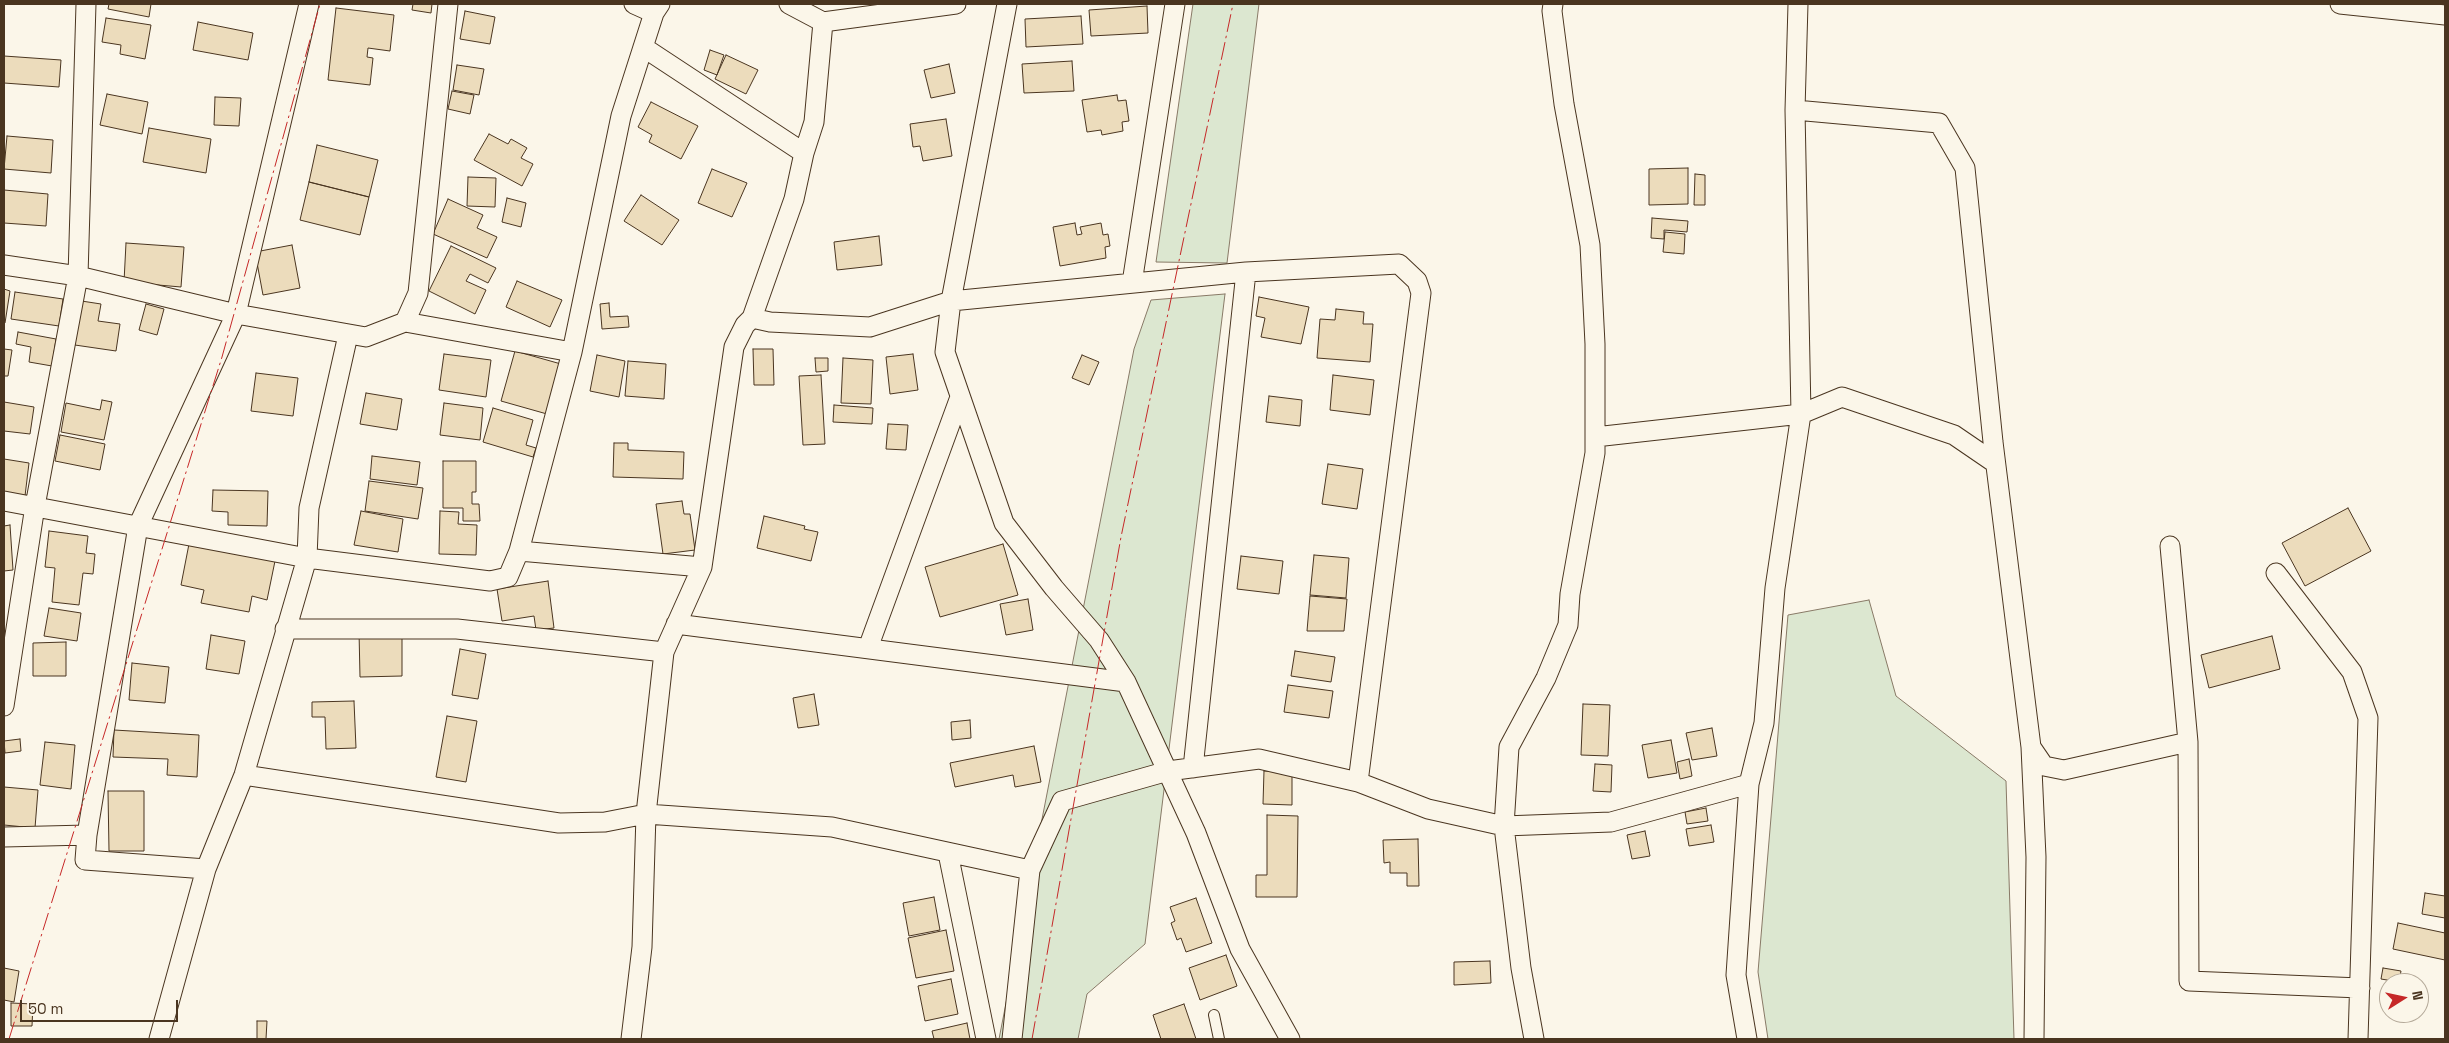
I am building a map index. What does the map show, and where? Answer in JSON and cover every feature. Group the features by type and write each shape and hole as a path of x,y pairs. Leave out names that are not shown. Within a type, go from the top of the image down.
{"street":[{"path":"4,706 35,506 78,276 86,4"},
{"path":"206,868 84,860 138,526 236,314 309,4"},
{"path":"404,322 418,294 448,4"},
{"path":"4,501 307,558 490,582 508,577 519,551 572,352 621,116 657,8 634,4"},
{"path":"789,4 823,22 956,4"},
{"path":"1007,4 951,301 945,352 1004,523 1054,588 1099,640 1126,682 1196,833 1240,949 1290,1039"},
{"path":"1132,283 1175,4"},
{"path":"1534,1039 1521,968 1504,826 1508,747 1546,678 1568,625 1570,594 1595,453 1595,344 1590,245 1564,104 1552,11 1554,4"},
{"path":"1746,1039 1736,975 1749,784 1764,723 1775,588 1801,414 1795,110 1798,4"},
{"path":"2340,4 2445,16"},
{"path":"631,1039 642,947 646,814 664,652 702,568 734,347 745,325 752,318 794,199 804,153 814,122 823,22"},
{"path":"643,48 804,153"},
{"path":"1795,110 1939,123 1965,168 1995,463 2031,747 2036,857 2034,1039"},
{"path":"752,318 770,322 870,327 951,301 1246,272 1399,264 1417,281 1421,293 1358,782"},
{"path":"4,265 78,276 236,314 348,335 366,337 404,322 572,352"},
{"path":"1193,768 1246,272"},
{"path":"159,1039 206,868 244,775 307,558 309,508 348,335"},
{"path":"868,648 960,396"},
{"path":"1595,437 1801,414 1842,397 1954,434 1995,463"},
{"path":"2170,546 2188,742 2189,980 2360,988"},
{"path":"519,551 702,568"},
{"path":"2276,573 2352,672 2368,718 2358,1039"},
{"path":"676,624 1126,682"},
{"path":"285,629 457,629 664,652"},
{"path":"2031,747 2044,766 2064,770 2188,742"},
{"path":"1012,1039 1030,870 1062,801 1168,771 1258,759 1358,782 1428,809 1504,826 1611,822 1749,784"},
{"path":"244,775 559,823 605,822 646,814 832,827 1030,870"},
{"path":"4,837 87,835"},
{"path":"948,853 986,1039"}],"lane":[{"path":"1214,1015 1218,1039"}],"green space":[{"path":"1193,4 1259,4 1227,263 1156,262"},
{"path":"1225,294 1145,944 1087,994 1078,1039 999,1039 1134,349 1151,300"},
{"path":"1869,600 1896,696 2006,781 2014,1039 1768,1039 1758,972 1788,615"}],"building":[{"path":"109,4 151,4 149,17 108,9"},
{"path":"413,4 432,4 431,13 412,10"},
{"path":"1147,6 1148,33 1091,36 1089,10"},
{"path":"336,8 394,15 390,51 368,48 367,57 373,58 370,85 328,80"},
{"path":"465,11 495,17 490,44 460,39"},
{"path":"1081,16 1083,44 1026,47 1025,19"},
{"path":"106,18 151,25 145,59 120,54 121,45 102,42"},
{"path":"198,22 253,33 248,60 193,50"},
{"path":"710,50 724,55 717,75 704,70"},
{"path":"726,55 758,70 746,94 715,79"},
{"path":"4,56 61,60 59,87 4,83"},
{"path":"1072,61 1074,91 1024,93 1022,64"},
{"path":"949,64 955,93 931,98 924,70"},
{"path":"457,65 484,69 479,95 453,90"},
{"path":"452,91 474,95 470,114 448,109"},
{"path":"107,94 148,102 142,134 100,125"},
{"path":"1117,95 1118,101 1126,100 1129,121 1122,122 1123,131 1102,135 1101,130 1087,132 1082,100"},
{"path":"215,97 241,98 239,126 214,125"},
{"path":"651,102 698,126 681,159 649,142 652,135 638,127"},
{"path":"946,119 952,156 923,161 920,146 913,147 910,124"},
{"path":"149,128 211,139 206,173 143,162"},
{"path":"489,134 508,144 511,139 527,148 521,158 533,164 522,186 474,160"},
{"path":"7,136 53,140 51,173 4,169"},
{"path":"317,145 378,160 369,197 309,182"},
{"path":"1688,168 1688,204 1649,205 1649,169"},
{"path":"712,169 747,183 732,217 698,203"},
{"path":"1695,174 1705,175 1705,205 1694,205"},
{"path":"468,177 496,178 495,207 467,206"},
{"path":"309,182 369,197 360,235 300,220"},
{"path":"4,190 48,194 46,226 4,223"},
{"path":"641,195 679,220 662,245 624,221"},
{"path":"507,198 526,203 521,227 502,222"},
{"path":"448,199 483,215 477,228 497,237 487,258 433,234"},
{"path":"1652,218 1688,221 1687,232 1664,230 1664,239 1651,238"},
{"path":"1075,223 1077,235 1082,234 1080,227 1101,223 1103,235 1108,234 1110,246 1105,247 1106,258 1060,266 1053,227"},
{"path":"1665,232 1685,234 1684,254 1663,252"},
{"path":"879,236 882,265 837,270 834,242"},
{"path":"126,243 184,247 181,287 124,282"},
{"path":"292,245 300,288 263,295 255,252"},
{"path":"451,246 496,268 488,283 470,274 466,281 486,290 475,314 429,291"},
{"path":"517,281 562,300 550,327 506,307"},
{"path":"4,289 10,291 5,323 4,322"},
{"path":"15,292 63,299 59,326 11,319"},
{"path":"1259,297 1309,307 1301,344 1261,337 1265,318 1256,316"},
{"path":"75,300 101,304 98,321 120,324 116,351 68,344"},
{"path":"609,303 610,317 628,316 629,327 602,329 600,304"},
{"path":"146,304 164,309 157,335 139,330"},
{"path":"1336,309 1364,312 1363,324 1373,324 1370,362 1317,358 1320,319 1335,320"},
{"path":"18,332 56,339 52,366 29,362 31,347 16,344"},
{"path":"4,349 12,350 8,376 4,376"},
{"path":"753,349 773,349 774,385 754,385"},
{"path":"515,351 561,364 547,414 501,401"},
{"path":"444,354 491,360 486,397 439,390"},
{"path":"913,354 918,390 890,394 886,357"},
{"path":"597,355 625,361 619,397 590,391"},
{"path":"1082,355 1099,362 1089,385 1072,378"},
{"path":"815,358 828,358 828,371 816,372"},
{"path":"843,358 873,360 871,404 841,403"},
{"path":"628,361 666,364 664,399 625,396"},
{"path":"256,373 298,378 293,416 251,411"},
{"path":"821,375 825,444 803,445 799,376"},
{"path":"1333,375 1374,380 1370,415 1330,410"},
{"path":"366,393 402,399 397,430 360,424"},
{"path":"1269,396 1302,400 1300,426 1266,422"},
{"path":"102,400 112,402 104,440 61,432 66,403 100,410"},
{"path":"4,402 34,407 30,434 4,431"},
{"path":"444,403 483,408 480,440 440,435"},
{"path":"834,405 873,408 872,424 833,422"},
{"path":"493,408 533,420 526,445 536,448 533,457 483,442"},
{"path":"888,424 908,425 906,450 886,449"},
{"path":"60,435 105,444 100,470 55,461"},
{"path":"614,443 628,443 628,450 684,452 683,479 613,477"},
{"path":"372,456 420,462 417,485 370,479"},
{"path":"4,459 29,463 25,496 4,493"},
{"path":"443,461 476,461 476,492 472,492 472,504 479,504 480,521 463,521 463,508 443,508"},
{"path":"1328,464 1363,469 1357,509 1322,504"},
{"path":"369,481 423,488 418,519 365,511"},
{"path":"213,490 268,491 267,526 228,525 228,512 212,511"},
{"path":"682,501 684,514 690,514 695,550 663,554 656,504"},
{"path":"2348,508 2371,551 2305,586 2282,543"},
{"path":"361,511 403,519 398,552 354,545"},
{"path":"440,511 459,512 458,524 477,525 476,555 439,554"},
{"path":"764,516 805,526 804,529 818,532 811,561 757,548"},
{"path":"10,525 13,570 4,571 4,526"},
{"path":"49,531 88,536 86,553 95,554 93,574 83,573 79,605 52,602 55,568 45,567"},
{"path":"189,544 275,561 267,600 252,596 249,612 201,603 204,590 181,585"},
{"path":"1003,544 1018,595 940,617 925,567"},
{"path":"1314,555 1349,558 1346,598 1310,595"},
{"path":"1241,556 1283,561 1279,594 1237,589"},
{"path":"548,581 554,628 536,630 534,616 502,621 497,589"},
{"path":"1310,596 1347,599 1344,631 1307,631"},
{"path":"1028,599 1033,630 1006,635 1000,604"},
{"path":"49,608 81,613 77,641 44,636"},
{"path":"359,631 402,631 402,676 360,677"},
{"path":"211,635 245,641 239,674 206,669"},
{"path":"2272,636 2280,669 2209,688 2201,655"},
{"path":"66,642 66,676 33,676 33,643"},
{"path":"460,649 486,654 478,699 452,695"},
{"path":"1295,651 1335,657 1331,682 1291,676"},
{"path":"132,663 169,667 165,703 129,700"},
{"path":"1288,685 1333,691 1329,718 1284,712"},
{"path":"814,694 819,725 798,728 793,698"},
{"path":"354,701 356,748 326,749 325,717 312,717 312,702"},
{"path":"1583,704 1610,705 1608,756 1581,755"},
{"path":"447,716 477,721 466,782 436,777"},
{"path":"970,720 971,738 952,740 951,722"},
{"path":"1712,728 1717,756 1692,760 1686,733"},
{"path":"114,730 199,735 197,777 167,775 168,759 113,757"},
{"path":"20,739 21,751 5,753 4,741"},
{"path":"1671,740 1677,773 1648,778 1642,745"},
{"path":"45,742 75,745 71,789 40,785"},
{"path":"1034,746 1041,782 1015,787 1013,775 955,787 950,763"},
{"path":"1689,759 1692,776 1680,779 1677,762"},
{"path":"1595,764 1612,765 1611,792 1593,791"},
{"path":"1264,771 1292,772 1292,805 1263,804"},
{"path":"4,787 38,790 35,828 4,825"},
{"path":"108,791 144,791 144,851 109,851"},
{"path":"1706,808 1708,821 1687,824 1685,812"},
{"path":"1267,815 1298,816 1297,897 1256,897 1256,875 1267,875"},
{"path":"1711,825 1714,842 1689,846 1686,829"},
{"path":"1645,831 1650,856 1632,859 1627,835"},
{"path":"1418,839 1419,886 1407,886 1407,873 1390,873 1390,862 1384,863 1383,840"},
{"path":"2425,893 2445,896 2445,918 2422,914"},
{"path":"934,897 940,930 909,936 903,903"},
{"path":"1196,898 1212,943 1186,952 1181,938 1177,940 1171,923 1175,921 1170,907"},
{"path":"2398,923 2445,933 2445,960 2393,949"},
{"path":"946,930 954,971 916,978 908,938"},
{"path":"1226,955 1237,986 1200,1000 1189,968"},
{"path":"1490,961 1491,983 1454,985 1454,962"},
{"path":"4,968 19,971 14,1002 4,1000"},
{"path":"2383,968 2401,971 2401,973 2382,973"},
{"path":"951,979 958,1014 925,1021 918,986"},
{"path":"11,1003 33,1004 32,1026 11,1026"},
{"path":"1184,1004 1196,1039 1161,1039 1153,1015"},
{"path":"257,1021 267,1021 266,1039 257,1039"},
{"path":"967,1023 970,1039 934,1039 932,1031"}],"power":[{"path":"9,1039 222,357 320,4"},
{"path":"1032,1039 1121,537 1233,4"}]}
